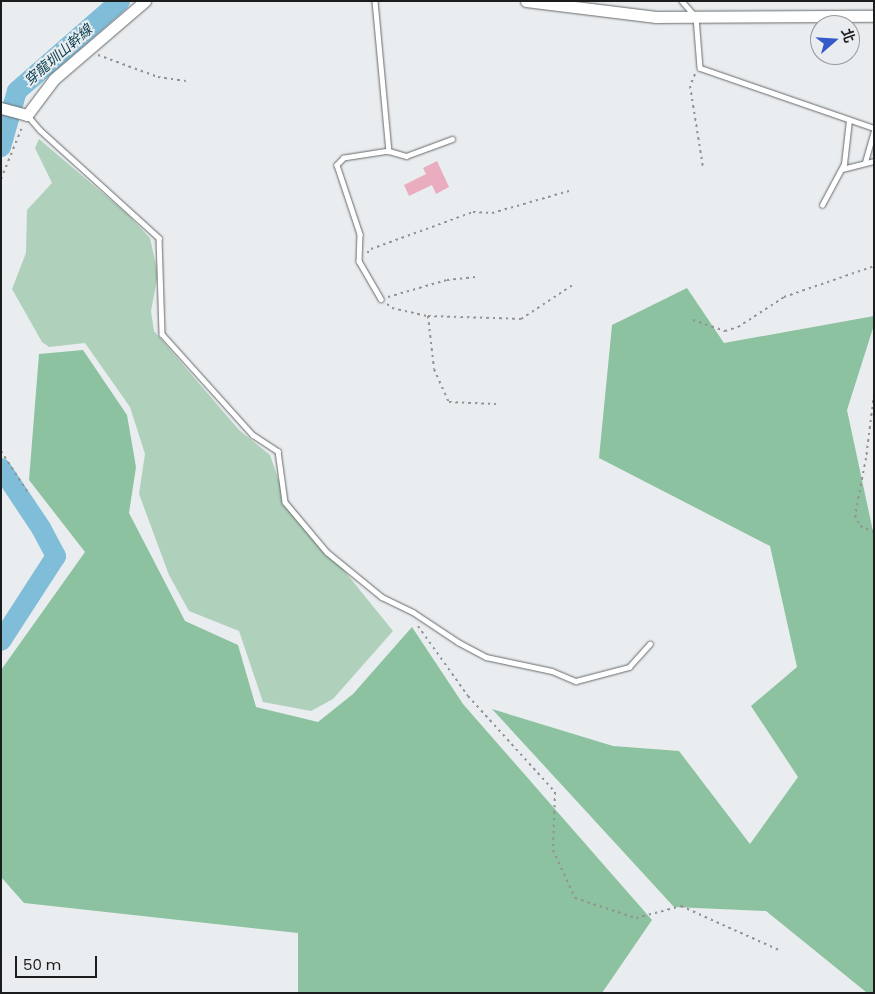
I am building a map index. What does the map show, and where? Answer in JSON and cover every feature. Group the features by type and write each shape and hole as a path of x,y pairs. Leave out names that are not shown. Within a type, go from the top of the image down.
{"street":[{"path":"1,108 27,115 54,79 145,1"},
{"path":"526,1 656,17 874,16"}],"lane":[{"path":"375,1 389,151"},
{"path":"683,2 696,18 700,68 874,129 864,162"},
{"path":"27,115 40,130 160,238 162,334 253,435 278,451 285,502 327,552 382,598 413,611 458,642 486,657 552,671 576,680 629,667 650,644"},
{"path":"822,206 844,164 849,120"},
{"path":"381,300 359,261 360,234 337,165 344,158 389,151 406,156 452,139"},
{"path":"841,169 874,161"}],"path":[{"path":"86,51 158,76 186,81"},
{"path":"700,68 694,75 690,86 703,167"},
{"path":"1,179 27,115"},
{"path":"359,261 371,249 473,212 492,213 569,192"},
{"path":"693,320 725,331 738,327 784,297 874,266"},
{"path":"381,300 447,280 478,277"},
{"path":"381,300 392,308 428,316 521,319 574,284"},
{"path":"428,316 434,369 449,402 496,404"},
{"path":"874,394 866,458 855,515 860,526 874,532"},
{"path":"1,451 28,491"},
{"path":"413,611 418,625 468,696 554,792 553,850 575,898 636,918 681,906 782,951"}],"green space":[{"path":"39,139 127,214 150,238 158,274 151,311 154,331 239,430 270,455 284,496 393,631 333,699 311,711 263,702 239,631 189,611 169,575 139,494 145,454 130,407 85,343 49,347 42,342 12,289 26,253 27,210 52,183 35,148"},
{"path":"687,288 724,343 874,316 874,325 847,410 874,536 874,993 866,992 766,911 674,907 492,709 613,746 679,751 750,844 798,777 751,706 797,667 770,546 599,458 612,325"},
{"path":"83,350 127,415 136,467 129,513 185,621 238,645 256,707 318,722 353,694 412,627 463,704 652,920 602,993 298,993 298,933 24,903 1,877 1,670 85,552 29,480 39,354"}],"building":[{"path":"437,161 449,187 436,194 432,185 409,196 404,185 426,174 423,168"}],"waterway":[{"name":"穿龍圳山幹線","path":"1,147 17,91 120,1"},
{"name":"穿龍圳山幹線","path":"1,468 41,528 56,556 1,641"}]}
